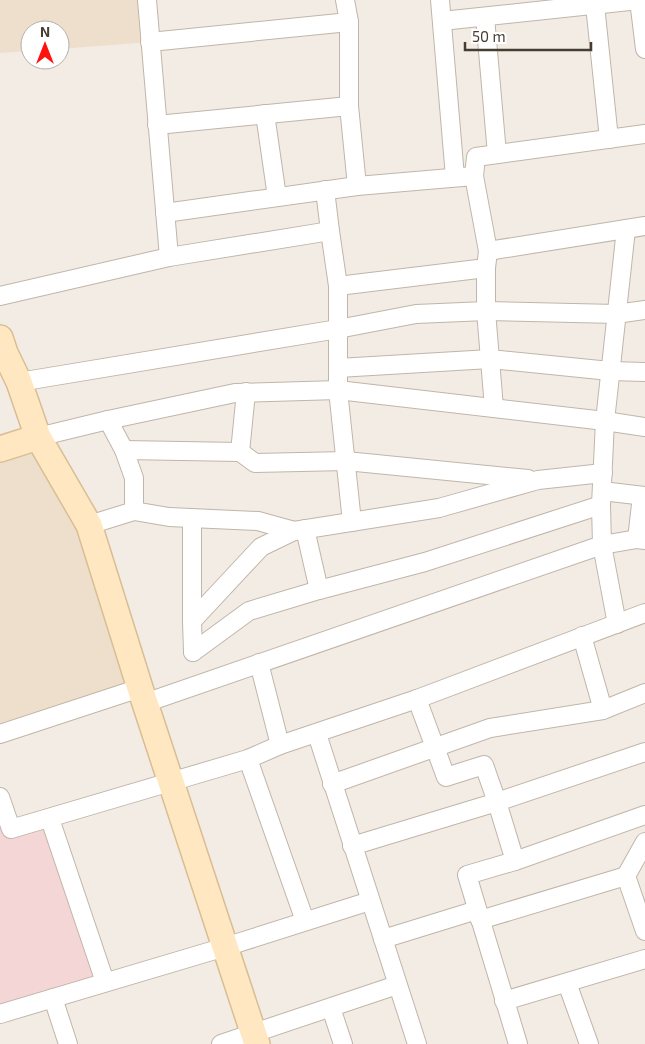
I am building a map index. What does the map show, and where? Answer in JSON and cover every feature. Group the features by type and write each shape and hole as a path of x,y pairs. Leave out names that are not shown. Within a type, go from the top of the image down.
{"street":[{"path":"147,0 156,126 169,257"},
{"path":"345,0 348,22 348,106 357,186"},
{"path":"440,0 455,177"},
{"path":"442,21 639,0 645,49"},
{"path":"594,5 609,139"},
{"path":"484,17 497,154"},
{"path":"150,42 348,22"},
{"path":"156,126 348,106"},
{"path":"265,114 277,197"},
{"path":"494,408 486,311 487,259 474,176 476,158 645,134"},
{"path":"165,213 357,186 474,176"},
{"path":"325,190 338,286 338,390 352,522"},
{"path":"338,286 487,259 645,226"},
{"path":"617,624 602,545 601,498 605,421 626,229"},
{"path":"0,296 169,257 330,231"},
{"path":"19,382 338,329 416,314 486,311 616,314 645,310"},
{"path":"2,349 19,382 38,437 89,525 142,696 255,1039"},
{"path":"338,368 490,359 610,371 645,372"},
{"path":"0,448 108,420 246,392 338,390 645,427"},
{"path":"240,452 246,392"},
{"path":"108,420 124,450 134,478 134,512"},
{"path":"124,450 240,452 255,463 346,461 538,480"},
{"path":"192,621 261,547 300,530 439,508 538,480 603,473"},
{"path":"0,734 259,663 602,545 641,540 643,496 601,498 425,562 249,611 193,652 192,518"},
{"path":"89,525 134,512 169,517 258,521 300,530"},
{"path":"300,530 319,590"},
{"path":"0,797 11,829 50,819 248,758 280,745 418,699 645,613"},
{"path":"582,636 603,710"},
{"path":"259,663 280,745"},
{"path":"332,784 490,728 603,710 645,693"},
{"path":"418,699 446,776 484,765 515,861"},
{"path":"317,734 417,1044"},
{"path":"352,846 497,802 645,752"},
{"path":"248,758 305,921"},
{"path":"518,1044 467,875 515,861 645,815"},
{"path":"50,819 105,982"},
{"path":"383,939 626,876 645,842"},
{"path":"626,876 645,931"},
{"path":"0,1014 225,947 370,901"},
{"path":"504,1001 645,959"},
{"path":"567,982 589,1044"},
{"path":"221,1044 255,1039 331,1008 397,985"},
{"path":"53,998 68,1044"},
{"path":"331,1008 343,1044"}],"shaded area":[{"path":"0,0 146,0 150,42 70,48 70,20 20,20 20,52 0,53"},
{"path":"38,437 89,525 140,688 0,734 0,449"},
{"path":"0,797 11,829 50,819 105,982 0,1014"}]}
